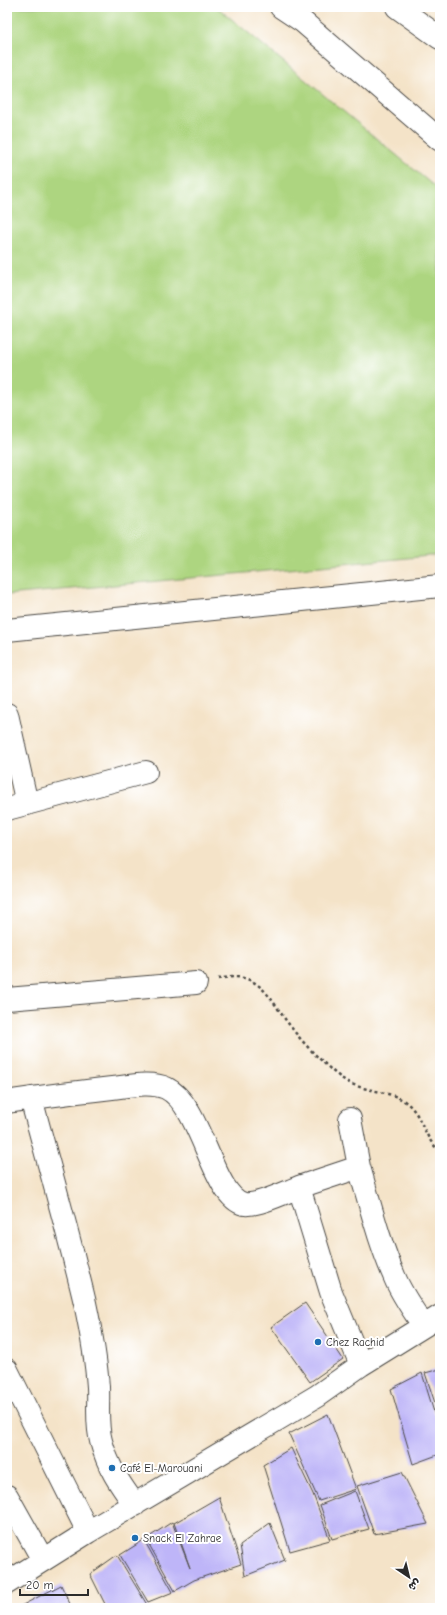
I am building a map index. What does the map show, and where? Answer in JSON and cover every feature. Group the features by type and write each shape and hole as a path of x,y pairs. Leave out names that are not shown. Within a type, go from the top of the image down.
{"street":[{"path":"281,7 302,21 440,140"},
{"path":"397,7 440,38"},
{"path":"7,630 440,586"},
{"path":"7,714 17,807 146,772"},
{"path":"7,999 196,982"},
{"path":"7,1102 66,1093 158,1085 168,1089 186,1106 222,1181 231,1195 244,1204 253,1204 359,1167"},
{"path":"32,1098 85,1304 94,1354 98,1388 98,1413 101,1440 107,1460 116,1480 135,1505"},
{"path":"7,1583 88,1532 317,1396 361,1365 431,1320 401,1291 395,1278 374,1218 359,1167 350,1119"},
{"path":"299,1187 331,1292 361,1365"},
{"path":"7,1370 88,1532"},
{"path":"7,1496 43,1560"}],"path":[{"path":"196,982 236,977 246,979 256,984 266,992 276,1004 288,1023 308,1047 336,1073 355,1086 398,1098 411,1107 428,1137 440,1151"}],"green space":[{"path":"7,7 217,7 440,191 440,555 7,595"}],"building":[{"path":"305,1303 343,1359 310,1382 271,1327"},
{"path":"440,1369 440,1418 425,1373"},
{"path":"422,1373 440,1432 440,1454 413,1464 391,1389"},
{"path":"328,1414 356,1489 319,1501 289,1434"},
{"path":"291,1448 313,1494 330,1540 290,1551 263,1465"},
{"path":"402,1472 428,1524 374,1534 357,1486"},
{"path":"355,1491 369,1529 332,1539 320,1505"},
{"path":"219,1497 241,1564 194,1580 175,1591 146,1539 172,1522 190,1568 174,1523"},
{"path":"270,1523 285,1560 245,1576 240,1545"},
{"path":"144,1540 173,1592 148,1602 120,1555"},
{"path":"117,1555 149,1608 107,1608 90,1574"},
{"path":"61,1585 72,1608 17,1608"}],"place":[{"name":"Chez Rachid","path":"318,1342"},
{"name":"Café El-Marouani","path":"112,1468"},
{"name":"Snack El Zahrae","path":"135,1538"}]}
